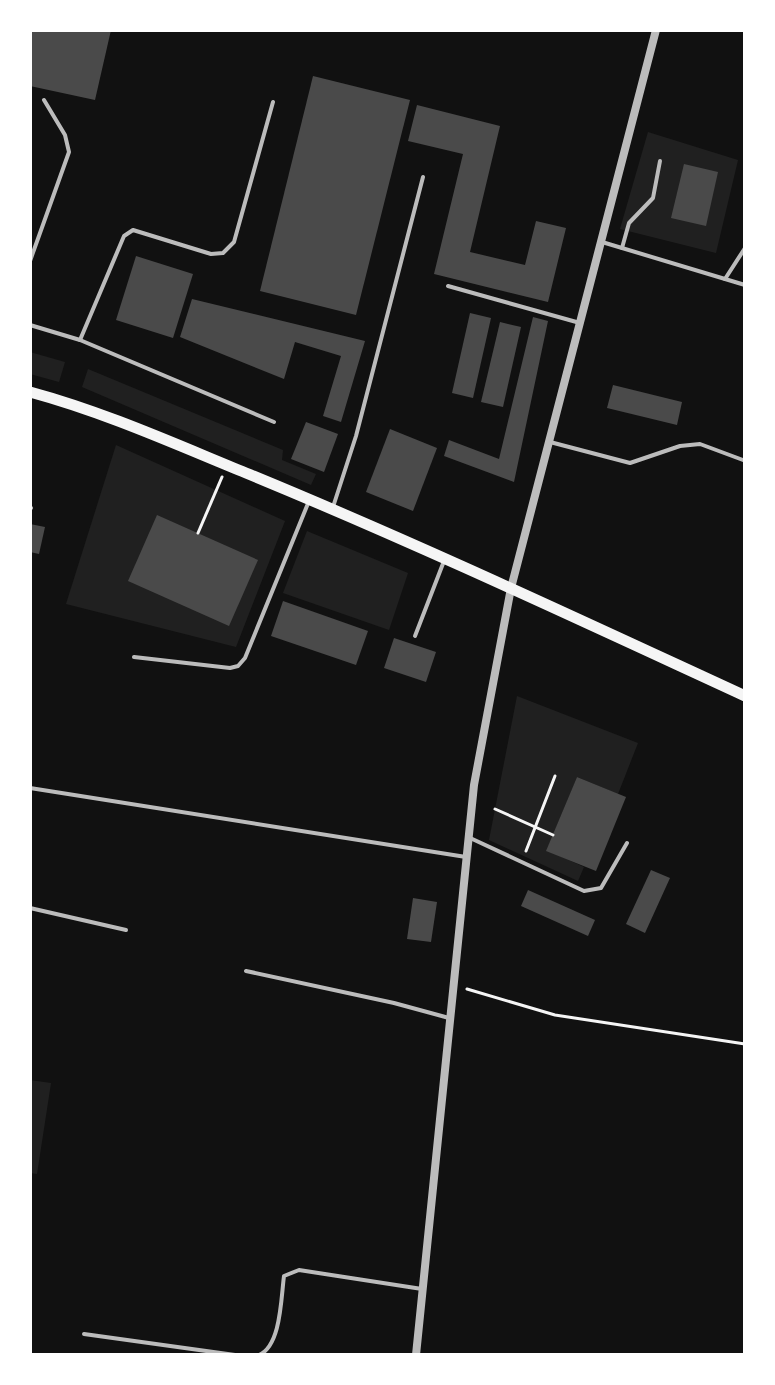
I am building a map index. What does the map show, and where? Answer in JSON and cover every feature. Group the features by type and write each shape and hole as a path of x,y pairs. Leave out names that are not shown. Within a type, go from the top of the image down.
{"main road":[{"path":"30,392 60,400 309,499 745,696"}],"street":[{"path":"416,1355 474,785 511,588 656,30"}],"lane":[{"path":"30,261 69,152 65,135 44,100"},
{"path":"80,340 124,236 133,230 211,254 223,253 234,242 273,102"},
{"path":"622,248 629,223 653,198 660,161"},
{"path":"332,510 356,436 423,177"},
{"path":"602,242 745,285"},
{"path":"725,279 745,248"},
{"path":"448,286 580,323"},
{"path":"30,325 80,340 274,422"},
{"path":"550,442 630,463 680,446 700,444 743,460"},
{"path":"134,657 230,668 238,666 245,658 309,499"},
{"path":"415,636 445,559"},
{"path":"30,788 466,857"},
{"path":"467,837 584,891 601,888 627,843"},
{"path":"30,908 126,930"},
{"path":"246,971 449,1018"},
{"path":"259,1355 267,1352 274,1340 284,1276 299,1270 422,1289"},
{"path":"84,1334 235,1355"}],"path":[{"path":"198,533 227,466"},
{"path":"522,862 555,776"},
{"path":"495,809 553,835"},
{"path":"453,985 555,1015 745,1044"}],"shaded area":[{"path":"648,132 738,160 716,253 620,229"},
{"path":"30,352 65,362 59,382 30,374"},
{"path":"88,369 283,450 282,460 316,474 311,485 82,387"},
{"path":"116,445 285,521 236,647 66,604"},
{"path":"307,531 408,573 389,630 283,593"},
{"path":"517,696 638,743 618,794 577,777 547,850 584,867 578,881 489,840"},
{"path":"30,1080 51,1083 37,1174 30,1173"}],"building":[{"path":"30,30 111,30 95,100 30,86"},
{"path":"313,76 410,100 356,315 260,291"},
{"path":"417,105 500,126 470,252 525,265 536,221 566,228 548,302 434,274 463,154 408,141"},
{"path":"684,164 718,172 706,226 671,218"},
{"path":"136,256 193,274 173,338 116,320"},
{"path":"192,299 365,341 341,422 323,416 341,356 295,342 284,379 180,337"},
{"path":"470,313 491,318 473,398 452,393"},
{"path":"533,317 548,321 514,482 444,456 449,440 499,459"},
{"path":"500,322 521,327 503,407 481,402"},
{"path":"613,385 682,402 677,425 607,408"},
{"path":"306,422 338,434 324,472 291,459"},
{"path":"390,429 437,448 413,511 366,492"},
{"path":"157,515 258,560 229,626 128,581"},
{"path":"30,524 45,527 39,554 30,552"},
{"path":"283,601 368,631 356,665 271,636"},
{"path":"394,638 436,652 426,682 384,668"},
{"path":"577,777 626,797 596,871 546,851"},
{"path":"651,870 670,878 645,933 626,924"},
{"path":"528,890 595,920 588,936 521,906"},
{"path":"413,898 437,902 431,942 407,939"}]}
